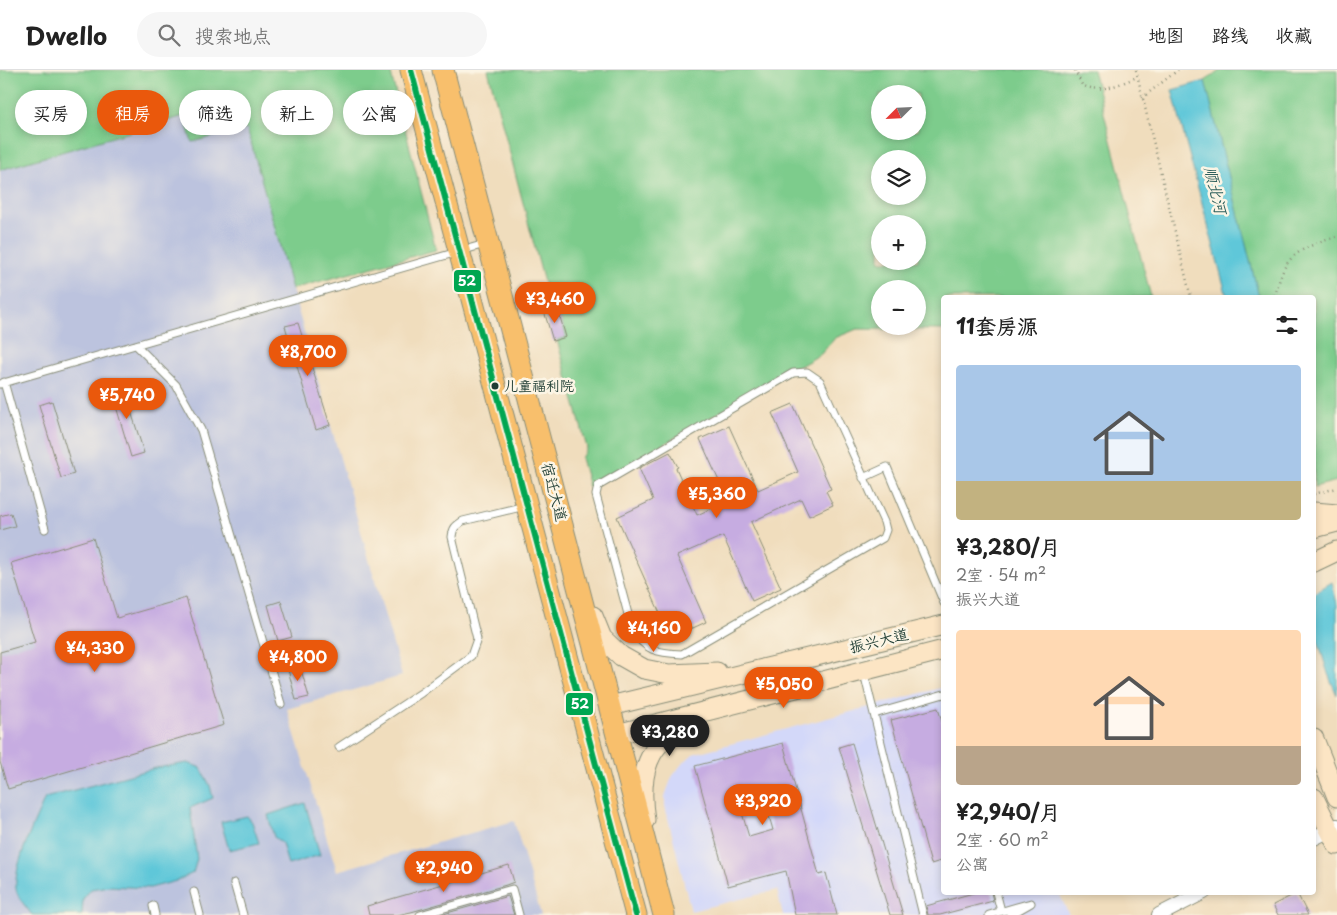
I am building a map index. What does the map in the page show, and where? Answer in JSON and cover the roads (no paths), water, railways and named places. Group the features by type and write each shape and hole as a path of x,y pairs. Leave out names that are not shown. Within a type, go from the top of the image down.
{"main road":[{"name":"宿迁大道","path":"411,70 636,915"},
{"name":"宿迁大道","path":"443,70 664,915"},
{"path":"1316,512 1337,514"},
{"path":"1316,527 1337,522"},
{"path":"1316,555 1337,550"},
{"path":"1316,561 1337,550"},
{"path":"574,570 602,638 621,656 644,669 669,674 770,668"},
{"name":"振兴大道","path":"610,706 941,626"},
{"name":"振兴大道","path":"617,734 941,651"},
{"path":"653,874 644,814 643,780 654,748 674,730 689,722 771,695"},
{"path":"1316,744 1337,797"},
{"path":"1316,803 1329,835"}],"street":[{"path":"1159,915 1198,895"}],"lane":[{"path":"45,529 2,383 488,243"},
{"path":"136,345 176,385 201,430 281,704"},
{"path":"807,372 820,381 863,478 884,522 886,530 883,538 682,654 656,652 640,641 632,629 596,495 598,486 793,373 807,372"},
{"path":"863,478 887,467 941,596"},
{"path":"339,747 421,693 471,656 477,639 452,537 455,526 463,521 528,506"},
{"path":"864,671 923,915"},
{"path":"874,714 941,695"},
{"path":"234,883 243,915"},
{"path":"420,915 512,889 519,915"},
{"path":"194,892 200,915"},
{"path":"997,895 1001,912"},
{"path":"989,915 1031,903 1010,915"},
{"path":"153,906 156,915"}],"water":[{"name":"顺北河","path":"1205,81 1258,295 1226,295 1172,90"},
{"path":"1332,582 1337,604 1337,695 1328,674 1316,635 1316,592"},
{"path":"188,763 201,768 210,786 213,798 190,808 197,859 193,873 176,881 150,888 108,886 91,889 83,899 82,915 32,915 18,895 16,879 21,856 45,798 156,768"},
{"path":"305,803 320,855 288,865 282,843 274,837 268,815"},
{"path":"247,816 252,822 259,843 229,850 221,822"}],"place":[{"name":"儿童福利院","path":"495,386"}]}
